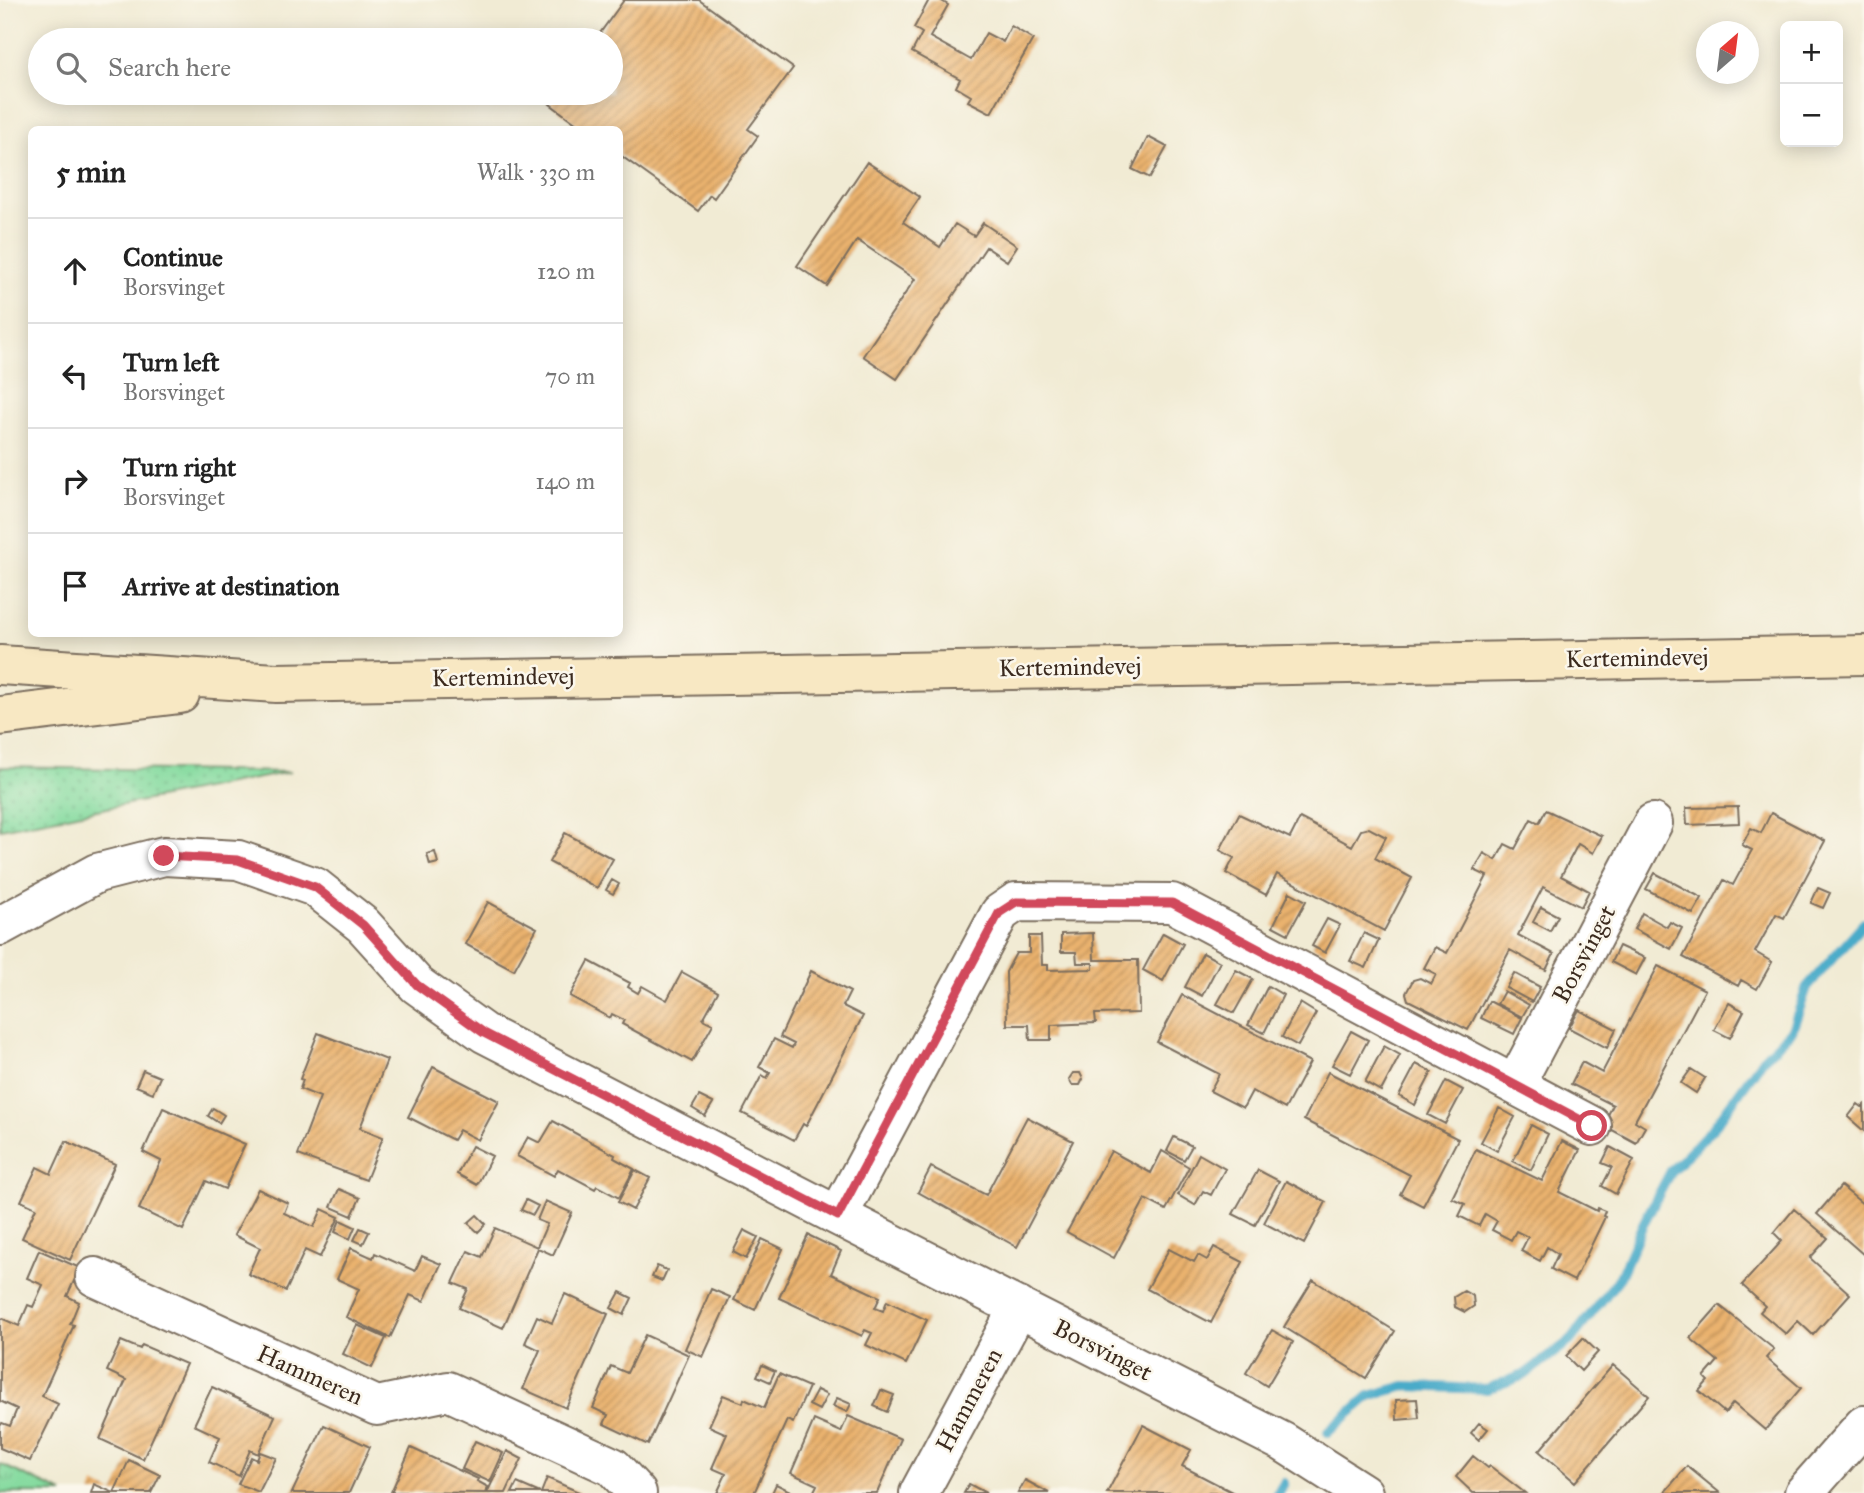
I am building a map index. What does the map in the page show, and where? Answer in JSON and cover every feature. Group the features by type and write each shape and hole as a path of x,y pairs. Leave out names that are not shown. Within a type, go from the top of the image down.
{"main road":[{"name":"Kertemindevej","path":"0,665 276,683 1864,655"},
{"name":"Kertemindevej","path":"0,716 276,683"}],"street":[{"name":"Borsvinget","path":"1515,1085 1653,823"},
{"name":"Borsvinget","path":"3,926 96,873 164,856 238,860 315,887 363,925 417,985 484,1033 1283,1442 1363,1493"},
{"path":"838,1216 999,913 1016,902 1172,903 1592,1126"},
{"name":"Hammeren","path":"95,1277 377,1406 448,1391 613,1467 638,1493"},
{"name":"Hammeren","path":"919,1493 1019,1307"},
{"path":"1804,1493 1864,1424"}],"green space":[{"path":"0,767 290,772 0,829"},
{"path":"0,1464 63,1493 0,1493"}],"building":[{"path":"624,0 699,0 793,68 748,129 758,136 714,198 710,195 698,211 623,157 623,126 580,126 551,105 623,105 623,28 604,28"},
{"path":"929,0 940,0 948,5 930,37 971,60 986,33 1003,42 1011,26 1033,39 991,113 968,101 971,96 956,87 960,79 912,52 922,33 914,28"},
{"path":"1148,137 1167,147 1150,178 1132,169"},
{"path":"867,162 920,197 903,222 940,247 955,224 974,236 983,223 1017,246 1007,261 986,247 897,379 863,356 915,279 857,240 827,286 797,266"},
{"path":"1738,807 1739,823 1687,825 1686,808"},
{"path":"1546,810 1602,836 1593,853 1578,844 1561,876 1589,891 1581,907 1543,887 1518,935 1554,954 1546,970 1510,950 1468,1030 1408,1000 1406,993 1413,980 1420,978 1431,984 1436,974 1424,968 1435,947 1447,953 1487,876 1474,870 1484,853 1496,860 1505,844 1515,849 1531,819 1539,823"},
{"path":"1771,813 1825,841 1784,918 1776,914 1755,952 1772,962 1757,989 1741,980 1738,986 1683,957 1724,880 1733,885 1752,850 1742,845 1751,828 1761,833"},
{"path":"1239,814 1290,838 1300,818 1352,846 1361,830 1369,828 1386,837 1375,858 1412,878 1384,931 1277,874 1266,895 1226,873 1234,858 1220,850"},
{"path":"565,833 613,859 597,888 549,862"},
{"path":"435,852 438,863 430,865 427,854"},
{"path":"1655,873 1702,898 1693,914 1646,889"},
{"path":"612,880 619,884 613,894 606,890"},
{"path":"1818,888 1830,893 1823,908 1811,903"},
{"path":"1290,892 1306,901 1288,934 1273,926"},
{"path":"488,902 537,928 514,970 465,944"},
{"path":"1541,907 1558,916 1550,931 1533,922"},
{"path":"1642,913 1667,927 1670,922 1682,928 1671,949 1634,929"},
{"path":"1327,919 1340,925 1325,953 1312,946"},
{"path":"1093,933 1094,960 1138,960 1139,1013 1095,1014 1096,1023 1051,1025 1051,1040 1030,1040 1029,1025 1007,1025 1006,972 1016,953 1029,953 1029,936 1041,936 1042,965 1048,965 1048,970 1093,969 1093,963 1077,963 1076,952 1061,952 1061,934"},
{"path":"1163,933 1183,944 1163,981 1143,970"},
{"path":"1364,933 1379,940 1366,968 1350,961"},
{"path":"1619,946 1645,958 1636,975 1611,962"},
{"path":"1203,953 1220,962 1202,996 1185,987"},
{"path":"589,961 630,983 628,987 638,993 642,986 667,1000 682,972 718,992 703,1019 713,1024 692,1062 622,1024 624,1020 612,1014 610,1018 570,996"},
{"path":"1658,966 1705,990 1635,1121 1645,1127 1636,1143 1603,1125 1613,1105 1571,1084 1582,1062 1602,1073"},
{"path":"1236,970 1253,979 1234,1013 1217,1004"},
{"path":"811,971 850,992 843,1006 863,1016 806,1126 803,1124 794,1140 742,1113 762,1075 767,1078 770,1073 759,1067 774,1039 792,1048 794,1044 780,1037"},
{"path":"1514,973 1540,987 1532,1002 1506,988"},
{"path":"1268,986 1283,995 1264,1033 1248,1025"},
{"path":"1504,991 1529,1005 1522,1017 1497,1004"},
{"path":"1182,995 1310,1062 1285,1109 1252,1091 1243,1108 1210,1091 1219,1074 1157,1042"},
{"path":"1489,1001 1522,1018 1514,1034 1481,1018"},
{"path":"1300,1003 1316,1013 1298,1046 1282,1037"},
{"path":"1729,1003 1744,1011 1730,1038 1714,1030"},
{"path":"1579,1010 1616,1029 1607,1048 1569,1028"},
{"path":"1351,1031 1368,1040 1350,1074 1332,1065"},
{"path":"318,1033 387,1060 360,1128 383,1137 366,1180 298,1155 320,1097 300,1089 303,1080 300,1079"},
{"path":"1384,1046 1400,1055 1381,1091 1365,1082"},
{"path":"1416,1064 1432,1072 1415,1105 1399,1096"},
{"path":"433,1067 499,1101 478,1140 459,1130 453,1140 408,1117"},
{"path":"1691,1069 1705,1078 1696,1093 1681,1083"},
{"path":"143,1070 160,1077 153,1093 136,1086"},
{"path":"1328,1072 1458,1139 1423,1206 1400,1194 1410,1175 1304,1120"},
{"path":"1073,1073 1080,1073 1083,1079 1080,1085 1072,1085 1069,1079"},
{"path":"1446,1081 1463,1090 1445,1124 1428,1115"},
{"path":"699,1096 713,1103 705,1116 692,1108"},
{"path":"1858,1104 1862,1107 1864,1105 1864,1131 1848,1117"},
{"path":"163,1108 245,1144 225,1189 206,1181 183,1230 139,1209 161,1161 143,1152"},
{"path":"213,1108 224,1115 219,1123 208,1116"},
{"path":"1499,1108 1515,1117 1497,1151 1481,1142"},
{"path":"1027,1117 1073,1141 1017,1247 918,1192 931,1167 986,1195"},
{"path":"553,1121 615,1155 614,1158 634,1169 619,1198 597,1186 595,1189 558,1169 554,1176 517,1156 528,1137 540,1143"},
{"path":"1531,1125 1548,1134 1531,1170 1513,1161"},
{"path":"1174,1137 1192,1146 1184,1160 1167,1151"},
{"path":"66,1141 115,1164 70,1260 22,1238 36,1208 21,1201 37,1167 51,1174"},
{"path":"1562,1141 1580,1150 1559,1192 1597,1211 1598,1208 1605,1211 1605,1217 1574,1281 1551,1269 1558,1254 1547,1247 1540,1261 1521,1251 1528,1237 1516,1231 1511,1240 1492,1230 1497,1221 1485,1214 1479,1226 1459,1216 1465,1204 1452,1198 1476,1149 1542,1181"},
{"path":"472,1146 492,1156 477,1185 457,1174"},
{"path":"1610,1147 1634,1160 1616,1194 1602,1186 1612,1167 1602,1163"},
{"path":"1111,1151 1151,1173 1162,1151 1189,1167 1166,1210 1145,1199 1114,1258 1067,1232"},
{"path":"1199,1154 1225,1169 1211,1195 1203,1191 1195,1205 1178,1195"},
{"path":"635,1170 650,1178 633,1210 618,1202"},
{"path":"1258,1170 1279,1181 1255,1225 1233,1214"},
{"path":"1286,1181 1326,1202 1304,1244 1264,1223"},
{"path":"1841,1186 1864,1205 1864,1255 1817,1214"},
{"path":"258,1189 288,1203 284,1213 314,1227 322,1209 339,1217 320,1257 305,1250 286,1291 248,1274 260,1248 234,1235"},
{"path":"339,1189 360,1198 352,1216 331,1207"},
{"path":"526,1200 538,1206 533,1215 521,1210"},
{"path":"545,1201 572,1213 553,1255 538,1248 503,1328 459,1308 468,1289 453,1283 468,1251 482,1257 495,1228 537,1247 547,1224 537,1220"},
{"path":"1794,1209 1828,1238 1810,1258 1850,1294 1813,1335 1798,1321 1786,1334 1760,1312 1765,1306 1742,1285 1782,1241 1774,1233"},
{"path":"477,1215 486,1224 478,1232 468,1223"},
{"path":"340,1220 355,1227 350,1239 335,1232"},
{"path":"360,1228 369,1232 363,1244 354,1240"},
{"path":"744,1230 758,1237 746,1259 733,1252"},
{"path":"808,1235 841,1251 831,1274 880,1297 875,1308 883,1311 887,1301 927,1320 906,1364 866,1345 872,1333 865,1330 862,1336 779,1298"},
{"path":"762,1239 783,1249 755,1310 734,1300"},
{"path":"1214,1247 1243,1262 1211,1323 1147,1289 1169,1249 1194,1262 1198,1255 1207,1260"},
{"path":"351,1248 373,1258 375,1253 415,1271 422,1256 441,1264 424,1301 410,1295 390,1338 346,1317 359,1289 337,1279"},
{"path":"39,1250 80,1268 67,1296 79,1302 70,1324 74,1325 42,1396 58,1404 30,1461 0,1448 0,1426 2,1423 10,1426 17,1409 0,1401 0,1320 1,1318 19,1326 28,1305 33,1307 43,1285 27,1278"},
{"path":"657,1266 667,1270 662,1281 652,1277"},
{"path":"1313,1280 1395,1331 1366,1378 1284,1327"},
{"path":"711,1289 730,1297 703,1357 685,1349"},
{"path":"1464,1291 1473,1296 1474,1306 1465,1312 1455,1307 1454,1297"},
{"path":"620,1292 632,1298 624,1315 611,1308"},
{"path":"565,1294 608,1314 566,1408 523,1389 540,1350 525,1343 537,1316 552,1323"},
{"path":"1719,1305 1774,1349 1766,1358 1801,1388 1765,1430 1733,1403 1725,1413 1699,1391 1708,1381 1704,1377 1718,1361 1690,1338"},
{"path":"357,1325 386,1338 372,1368 343,1354"},
{"path":"1272,1330 1293,1342 1267,1386 1246,1373"},
{"path":"645,1335 689,1355 648,1445 604,1424 608,1415 593,1408 611,1366 627,1373"},
{"path":"1583,1338 1598,1352 1581,1371 1566,1356"},
{"path":"121,1341 140,1349 142,1345 186,1364 143,1459 100,1439 126,1380 107,1371"},
{"path":"762,1365 775,1371 770,1382 757,1376"},
{"path":"1613,1365 1649,1396 1575,1482 1539,1451"},
{"path":"779,1374 809,1387 793,1423 787,1420 754,1493 717,1493 726,1474 712,1468 727,1434 709,1426 723,1395 743,1403 744,1399 764,1408"},
{"path":"212,1387 275,1416 258,1454 250,1450 239,1476 209,1462 220,1437 194,1425"},
{"path":"817,1390 827,1395 819,1410 809,1405"},
{"path":"881,1390 894,1395 887,1412 874,1406"},
{"path":"837,1398 851,1404 847,1412 833,1406"},
{"path":"1417,1399 1419,1418 1397,1420 1396,1400"},
{"path":"848,1416 901,1439 877,1493 813,1493 817,1485 791,1473 814,1420 841,1432"},
{"path":"1479,1423 1488,1429 1479,1440 1471,1433"},
{"path":"324,1425 370,1447 349,1493 292,1493"},
{"path":"1143,1425 1191,1450 1182,1466 1234,1493 1107,1493"},
{"path":"475,1441 503,1453 490,1482 462,1469"},
{"path":"411,1448 478,1479 477,1481 488,1487 485,1493 391,1492"},
{"path":"507,1451 522,1459 506,1493 487,1493"},
{"path":"260,1452 276,1458 259,1492 238,1484 251,1457 257,1460"},
{"path":"1473,1456 1525,1493 1473,1493 1456,1477"},
{"path":"129,1460 160,1475 151,1493 114,1493"},
{"path":"1687,1466 1720,1493 1664,1493"},
{"path":"547,1478 581,1493 541,1493"},
{"path":"1025,1480 1049,1493 1018,1493"},
{"path":"517,1483 540,1493 512,1493"},
{"path":"94,1484 114,1493 91,1493"},
{"path":"776,1484 794,1493 772,1493"},
{"path":"969,1484 986,1493 964,1493"}],"waterway":[{"path":"1328,1432 1369,1396 1405,1386 1487,1389 1524,1375 1570,1341 1620,1277 1643,1224 1671,1171 1713,1128 1764,1058 1792,1030 1807,987 1864,923"},
{"path":"1278,1493 1284,1483"}],"route":[{"path":"164,856 238,860 315,887 363,925 417,985 484,1033 838,1216 999,913 1016,902 1172,903 1592,1126"}]}
